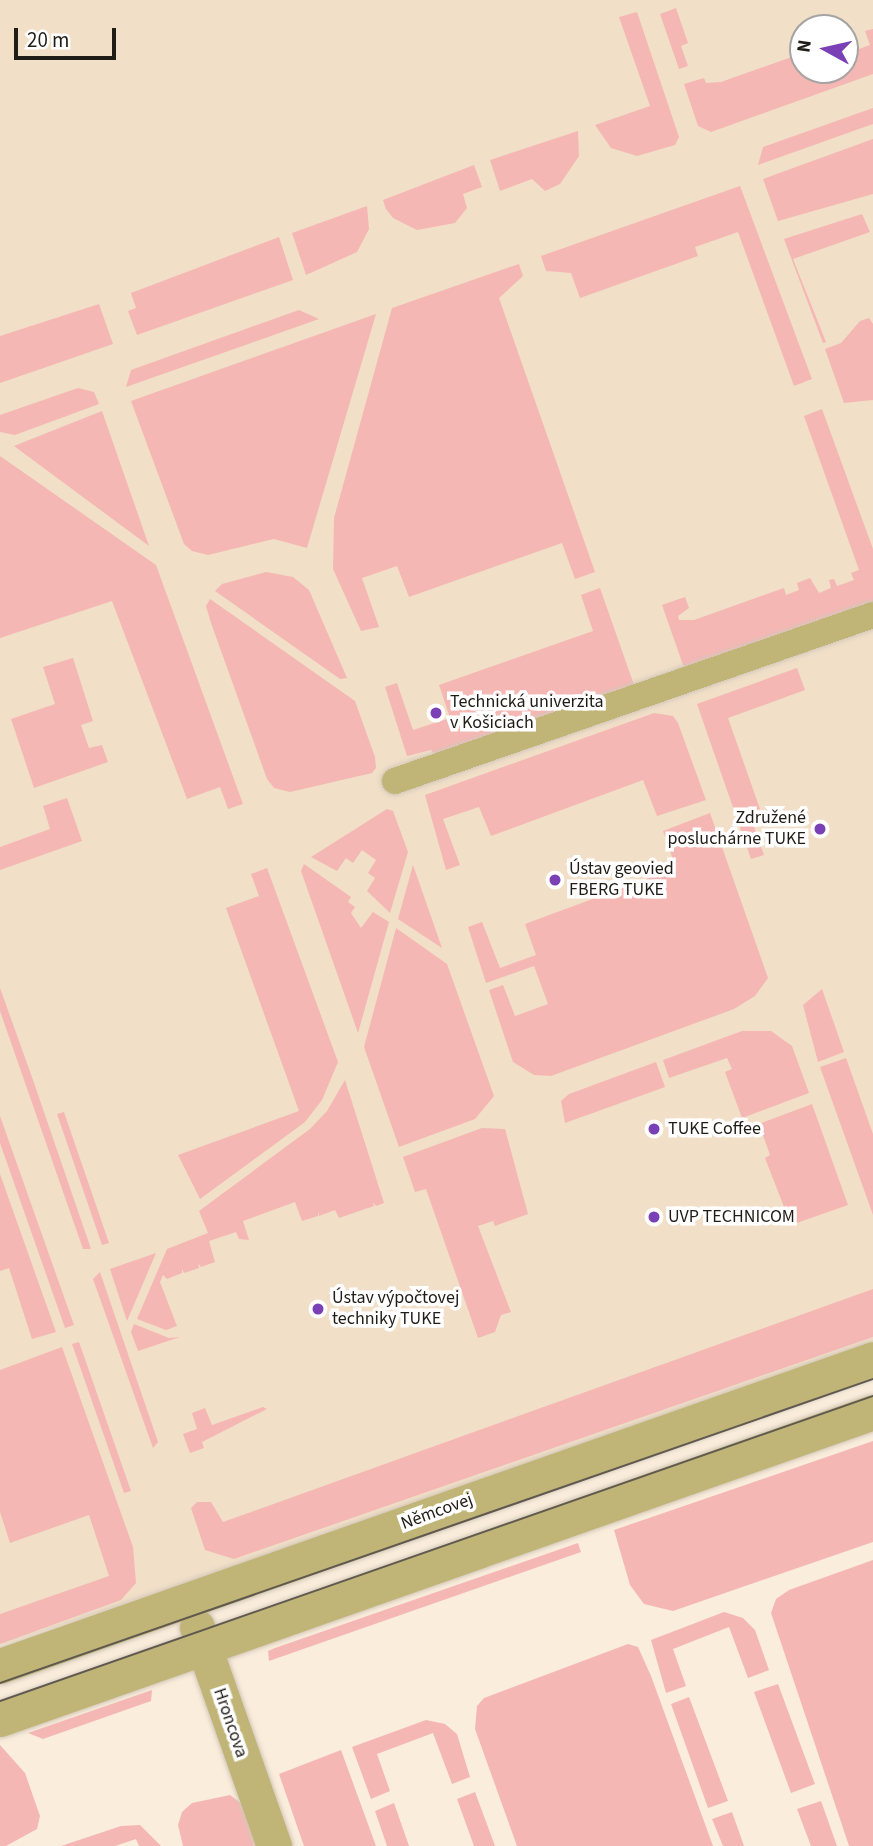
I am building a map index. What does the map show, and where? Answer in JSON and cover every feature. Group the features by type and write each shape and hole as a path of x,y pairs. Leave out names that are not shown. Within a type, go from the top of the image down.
{"street":[{"path":"395,781 873,615"},
{"name":"Němcovej","path":"0,1666 873,1359"},
{"path":"0,1719 873,1412"},
{"name":"Hroncova","path":"187,1600 274,1846"}],"shaded area":[{"name":"Technická univerzita v Košiciach","path":"0,0 873,0 873,1357 0,1645"},
{"path":"676,8 688,43 681,46 688,66 679,69 660,14"},
{"path":"637,12 679,137 675,145 637,156 611,148 595,125 650,106 619,17"},
{"path":"873,29 873,74 859,79 859,49 870,45 865,31"},
{"path":"789,58 789,84 845,84 711,132 698,126 684,84 704,78 706,83 721,82"},
{"path":"873,108 873,124 758,165 763,147"},
{"path":"578,131 579,156 560,184 545,191 532,179 500,191 490,160"},
{"path":"873,139 873,194 778,221 763,179"},
{"path":"474,165 482,187 463,194 467,208 455,223 417,230 393,218 386,209 383,200"},
{"path":"740,186 812,379 794,386 738,232 695,247 698,256 580,298 571,273 546,271 541,256"},
{"path":"367,206 369,229 357,252 306,275 292,233"},
{"path":"862,214 870,232 793,259 826,342 823,343 784,239"},
{"path":"279,237 293,280 137,335 128,311 136,308 131,293"},
{"path":"519,264 523,276 499,298 595,572 575,579 562,543 409,597 397,566 362,578 379,627 361,631 333,569 334,518 392,308"},
{"path":"99,304 113,344 0,383 0,336"},
{"path":"299,310 319,319 126,387 131,370"},
{"path":"376,314 307,548 274,539 208,555 192,551 184,544 131,401"},
{"path":"869,318 873,324 873,400 844,403 825,349 841,343 860,321"},
{"path":"78,388 94,392 99,404 15,435 0,432 0,415"},
{"path":"822,409 873,549 873,606 690,669 683,665 662,605 685,597 689,608 678,616 679,620 694,620 784,588 786,595 799,590 797,583 810,578 819,593 831,588 829,580 834,579 837,586 854,580 851,573 859,570 804,416"},
{"path":"102,411 149,546 14,446"},
{"path":"0,456 156,565 243,804 228,809 220,787 187,799 112,601 0,638"},
{"path":"266,572 293,577 309,590 347,678 340,679 215,591 222,584"},
{"path":"600,588 634,685 436,756 431,750 407,756 385,687 397,683 413,730 450,718 439,685 593,631 581,595"},
{"path":"210,599 355,701 375,757 376,768 372,773 290,792 274,788 267,779 211,623 206,606"},
{"path":"73,658 93,721 81,725 89,748 102,745 108,762 34,788 11,719 55,704 43,667"},
{"path":"797,668 805,690 728,718 760,809 749,813 764,855 751,859 697,704"},
{"path":"654,713 673,716 678,723 706,800 657,816 643,780 491,836 479,807 443,819 460,865 446,870 425,795"},
{"path":"67,798 82,841 0,870 0,847 50,829 43,806"},
{"path":"387,809 393,811 408,852 390,913 367,891 375,878 368,873 376,860 362,850 353,863 346,858 337,871 311,857"},
{"path":"710,813 768,978 755,996 734,1009 551,1076 534,1075 513,1062 489,990 503,985 515,1016 548,1004 534,966 486,983 468,927 482,922 500,968 536,955 525,924 676,868 663,831"},
{"path":"304,864 351,897 348,902 355,907 351,913 361,928 373,912 389,922 358,1033 301,871"},
{"path":"413,865 442,948 398,919"},
{"path":"267,868 338,1062 322,1100 305,1122 200,1199 178,1155 299,1111 226,908 259,896 251,874"},
{"path":"396,928 447,964 494,1096 475,1119 399,1147 364,1047"},
{"path":"0,988 91,1249 83,1249 0,1011"},
{"path":"822,989 844,1052 818,1062 803,1005"},
{"path":"742,1031 771,1031 792,1046 809,1093 742,1118 725,1072 732,1069 727,1058 669,1078 663,1060"},
{"path":"846,1058 873,1134 873,1215 820,1067"},
{"path":"656,1062 665,1087 565,1123 561,1101 569,1094"},
{"path":"345,1080 384,1203 376,1206 373,1202 374,1206 339,1218 335,1210 319,1216 318,1211 318,1216 302,1221 295,1202 243,1221 249,1240 239,1239 236,1232 209,1241 215,1262 201,1267 198,1263 199,1268 184,1273 182,1269 182,1273 167,1279 163,1275 160,1282 177,1326 166,1330 137,1319 167,1249 208,1233 199,1211 310,1129 327,1111"},
{"path":"812,1104 848,1205 791,1225 765,1158 770,1155 759,1124"},
{"path":"64,1112 109,1243 102,1245 57,1114"},
{"path":"0,1116 74,1325 65,1328 0,1143"},
{"path":"482,1128 505,1129 528,1214 495,1226 493,1221 478,1226 511,1312 501,1315 495,1332 478,1338 426,1189 415,1192 403,1157"},
{"path":"0,1174 56,1332 32,1339 9,1268 0,1271"},
{"path":"156,1253 127,1321 110,1269"},
{"path":"100,1272 158,1442 153,1448 93,1279"},
{"path":"873,1289 873,1337 234,1559 205,1550 191,1508 197,1502 211,1502 223,1522"},
{"path":"134,1324 169,1338 180,1337 138,1351 131,1332"},
{"path":"79,1342 131,1491 124,1493 72,1344"},
{"path":"62,1347 133,1547 136,1583 121,1600 0,1644 0,1614 109,1576 89,1515 10,1543 0,1512 0,1370"},
{"path":"263,1407 267,1409 202,1442 204,1448 190,1453 183,1434 197,1429 192,1413 205,1408 212,1425"},
{"path":"873,1441 873,1542 673,1611 644,1604 630,1585 614,1530"},
{"path":"578,1543 581,1552 269,1661 268,1651 275,1648"},
{"path":"873,1560 873,1846 849,1846 771,1613 776,1599 789,1590"},
{"path":"724,1612 743,1618 755,1630 769,1670 748,1678 729,1627 673,1649 686,1686 666,1693 651,1640"},
{"path":"628,1644 638,1647 651,1676 713,1846 517,1846 475,1729 477,1706 484,1698"},
{"path":"778,1684 815,1784 791,1793 754,1692"},
{"path":"152,1690 151,1701 43,1739 28,1733"},
{"path":"689,1697 728,1801 708,1808 671,1704"},
{"path":"426,1720 445,1724 457,1734 470,1777 452,1784 433,1733 377,1754 390,1791 371,1799 352,1747"},
{"path":"0,1745 25,1773 40,1816 37,1829 6,1846 0,1846"},
{"path":"341,1750 376,1846 304,1846 279,1774"},
{"path":"475,1792 495,1846 474,1846 457,1799"},
{"path":"230,1795 242,1804 257,1846 183,1846 178,1825 182,1812 192,1803"},
{"path":"821,1801 837,1846 811,1846 797,1809"},
{"path":"394,1803 409,1846 387,1846 375,1811"},
{"path":"732,1812 744,1846 723,1846 712,1819"},
{"path":"140,1825 161,1846 139,1846 136,1839 115,1846 61,1846 121,1826"}],"tram line":[{"path":"0,1683 873,1379"},
{"path":"0,1701 873,1396"}],"place":[{"name":"Technická univerzita v Košiciach","path":"436,713"},
{"name":"Združené posluchárne TUKE","path":"820,829"},
{"name":"Ústav geovied FBERG TUKE","path":"555,880"},
{"name":"TUKE Coffee","path":"654,1129"},
{"name":"UVP TECHNICOM","path":"654,1217"},
{"name":"Ústav výpočtovej techniky TUKE","path":"318,1309"}]}
